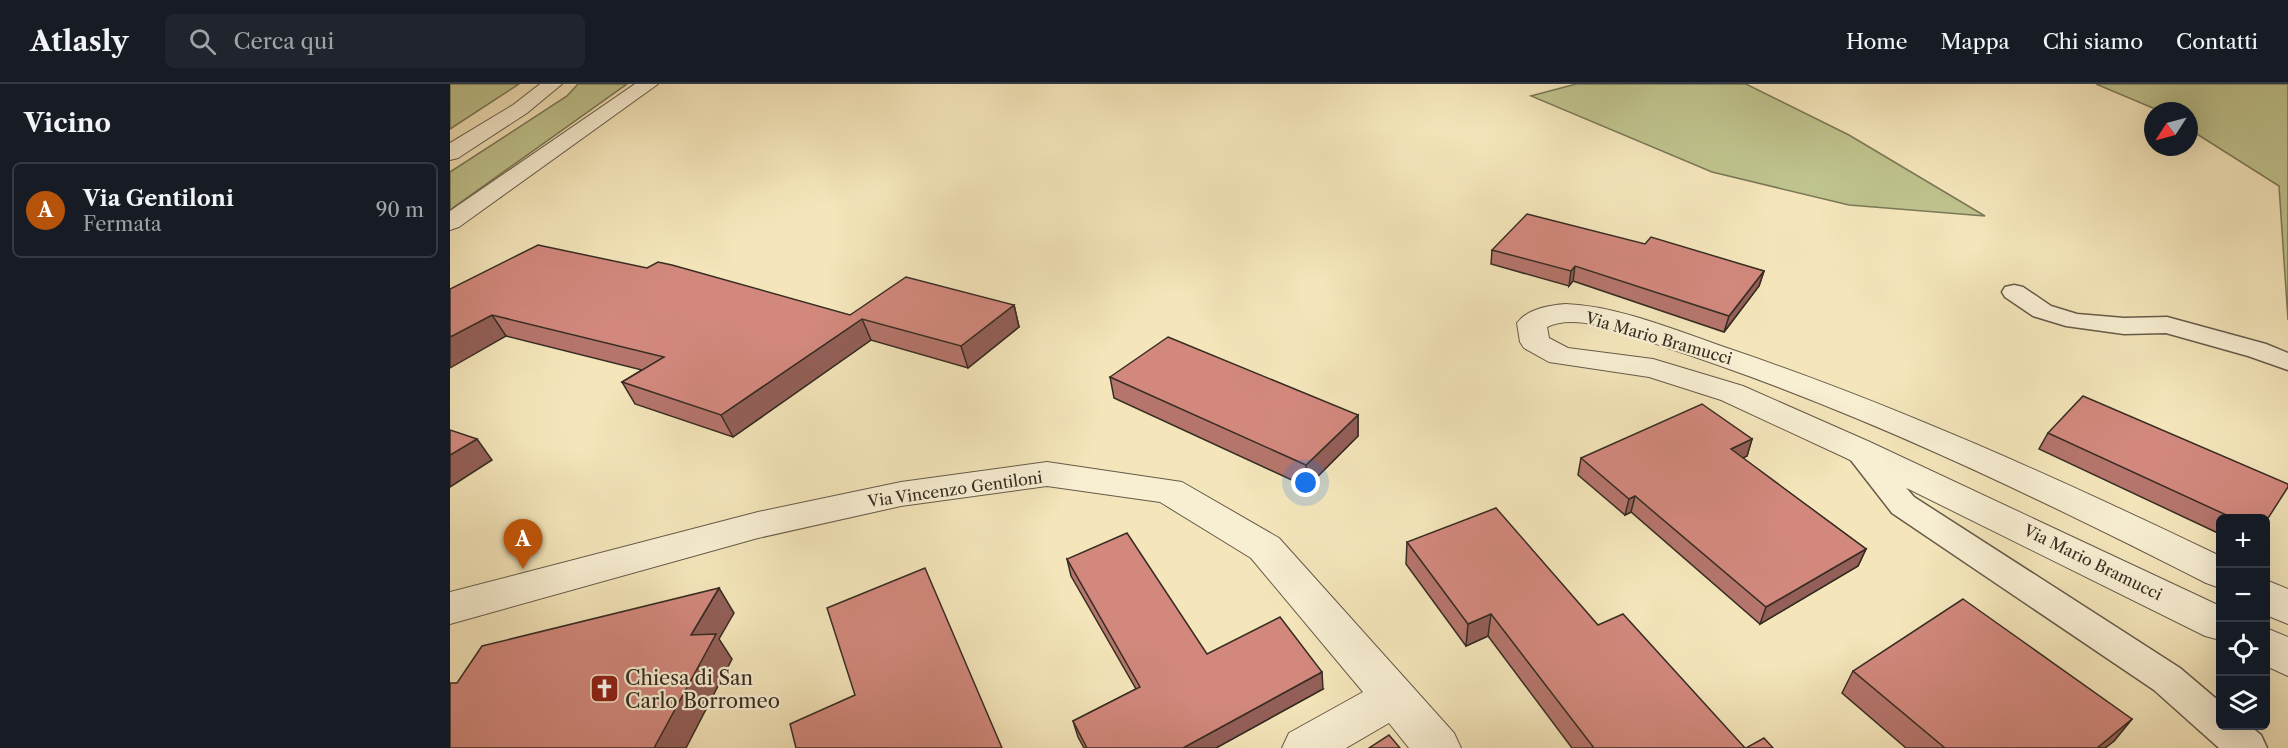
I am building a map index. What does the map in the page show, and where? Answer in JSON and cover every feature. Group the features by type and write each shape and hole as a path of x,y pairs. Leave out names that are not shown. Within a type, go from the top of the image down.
{"street":[{"path":"450,153 520,108 552,84"},
{"path":"450,222 648,84"},
{"name":"Via Mario Bramucci","path":"2216,571 2144,534 2002,469 1876,414 1743,363 1598,318 1570,313 1548,315 1533,323 1535,342 1560,357 1653,368 1732,393 1858,450 2216,622"},
{"name":"Via Vincenzo Gentiloni","path":"450,608 758,525 901,494 1047,474 1169,491 1265,548 1438,748"},
{"path":"2270,599 2288,608"},
{"path":"2270,648 2288,658"},
{"path":"1305,748 1394,697"}],"lane":[{"path":"2014,292 2042,311 2075,321 2124,326 2167,325 2257,350 2288,363"},
{"path":"1858,450 1903,505 2168,679 2216,721"},
{"path":"2227,730 2247,748"}],"green space":[{"path":"450,84 519,84 450,129"},
{"path":"578,84 627,84 450,210 450,172 567,96"},
{"path":"1576,84 1746,84 1849,135 1985,216 1849,205 1712,172 1531,96"},
{"path":"2096,84 2288,84 2288,320 2279,186 2198,135 2198,102 2144,102 2144,104"}],"building":[{"path":"1527,214 1645,244 1651,237 1764,271 1729,316 1575,266 1571,271 1492,250"},
{"path":"538,245 647,268 658,262 672,265 850,315 906,277 1014,305 961,346 862,319 721,415 622,382 664,357 492,315 450,337 450,289"},
{"path":"1168,337 1358,415 1306,465 1110,377"},
{"path":"2083,396 2288,484 2288,487 2270,515 2224,514 2048,433"},
{"path":"1702,404 1752,439 1731,449 1866,549 1766,607 1635,496 1629,499 1581,458"},
{"path":"450,430 477,439 450,455"},
{"path":"1496,508 1598,625 1623,614 1745,748 1594,748 1491,614 1468,624 1407,542"},
{"path":"1127,533 1207,654 1280,617 1322,672 1183,748 1087,748 1073,721 1140,687 1067,559"},
{"path":"925,568 1002,748 796,748 790,724 855,695 827,608"},
{"name":"Chiesa di San Carlo Borromeo","path":"719,588 691,635 716,634 654,748 450,748 450,683 457,683 482,646"},
{"path":"1963,599 2132,719 2097,748 1945,748 1853,671"},
{"path":"1389,735 1400,748 1369,748"},
{"path":"1764,738 1773,748 1746,748"}],"place":[{"name":"Via Gentiloni","path":"523,569"},
{"name":"Chiesa di San Carlo Borromeo","path":"604,689"}]}
